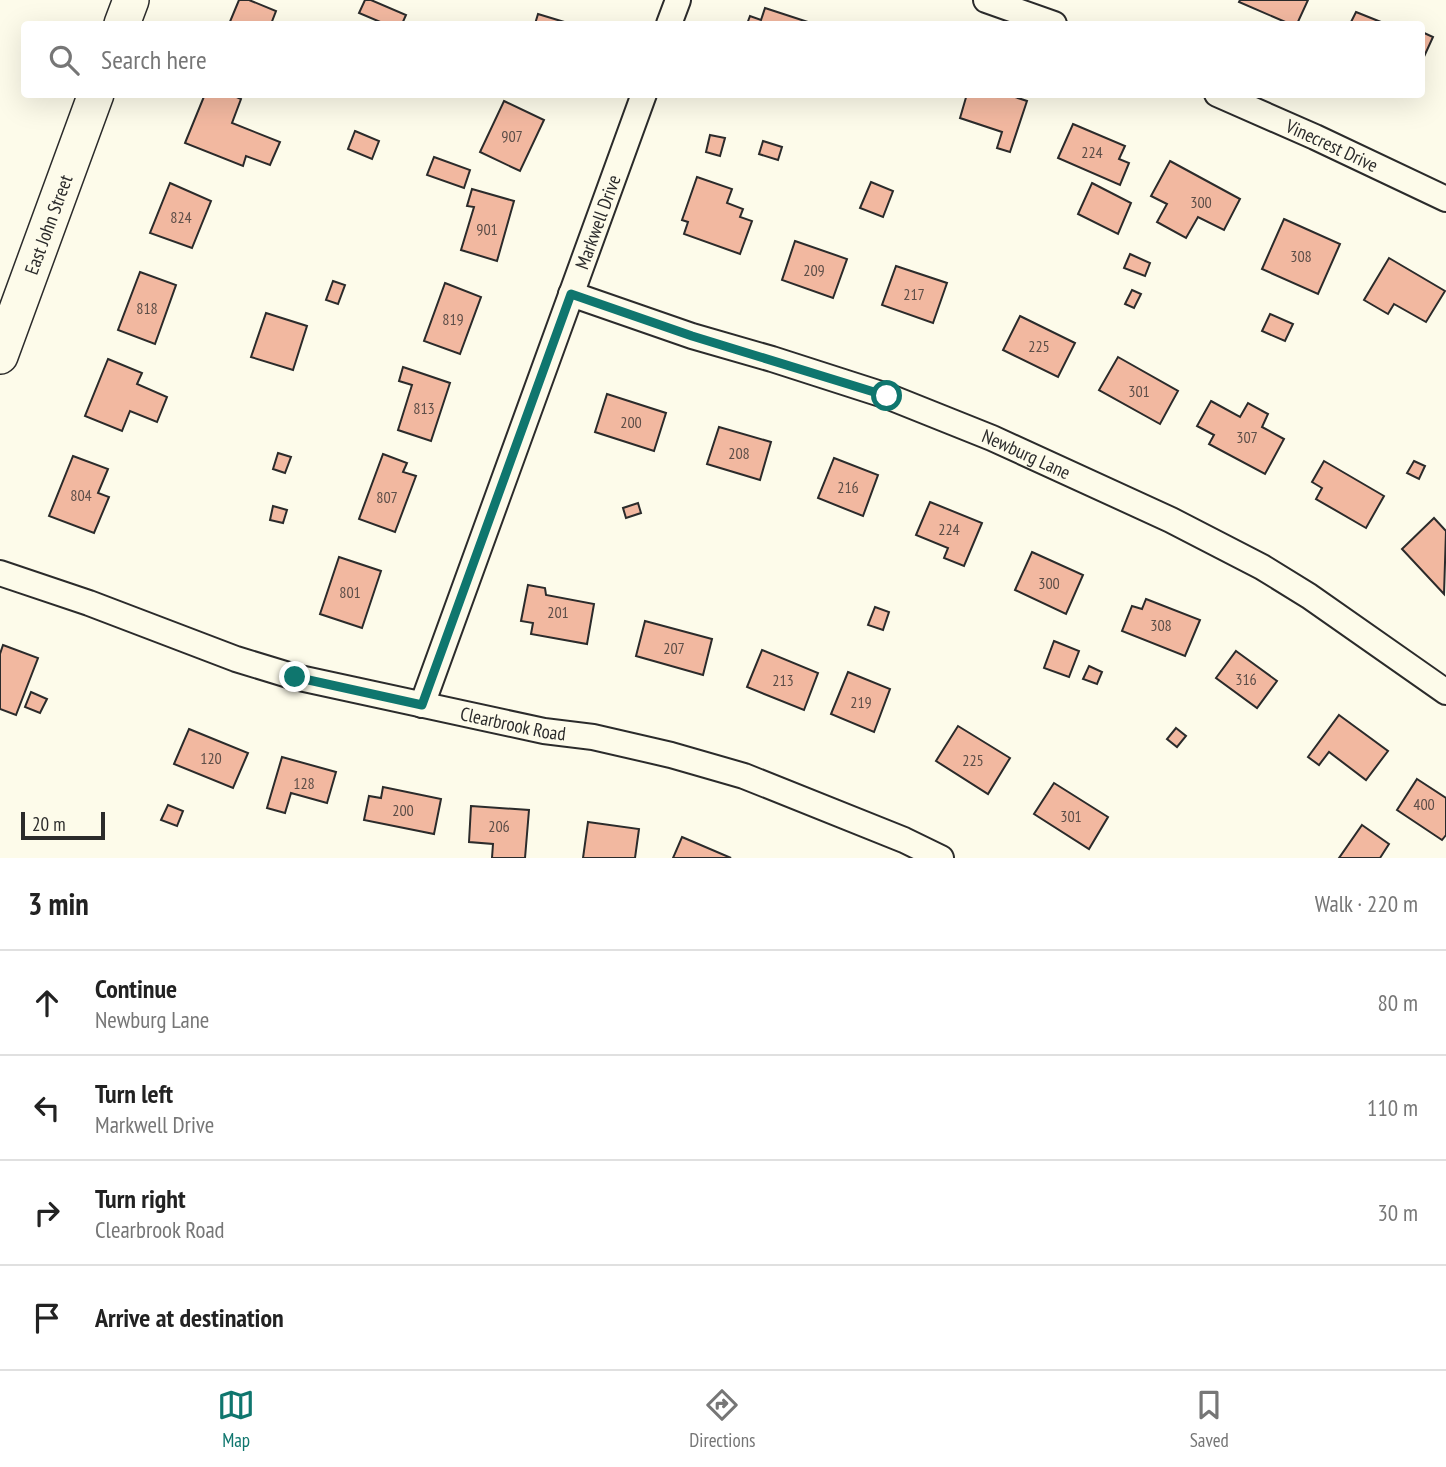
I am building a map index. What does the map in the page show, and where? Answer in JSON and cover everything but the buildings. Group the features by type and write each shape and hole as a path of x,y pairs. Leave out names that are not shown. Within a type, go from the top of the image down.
{"main road":[{"path":"123,21 131,0"},
{"name":"East John Street","path":"0,356 95,98"}],"street":[{"path":"670,21 678,0"},
{"path":"986,0 1046,21"},
{"name":"Markwell Drive","path":"422,705 643,98"},
{"name":"Vinecrest Drive","path":"1226,98 1446,199"},
{"name":"Newburg Lane","path":"571,294 692,336 887,396 992,438 1171,520 1262,567 1309,596 1446,692"},
{"name":"Clearbrook Road","path":"0,573 89,603 236,659 295,677 544,731 593,737 744,776 904,840 941,858"}],"route":[{"path":"295,677 422,705 571,294 692,336 887,396"}]}
